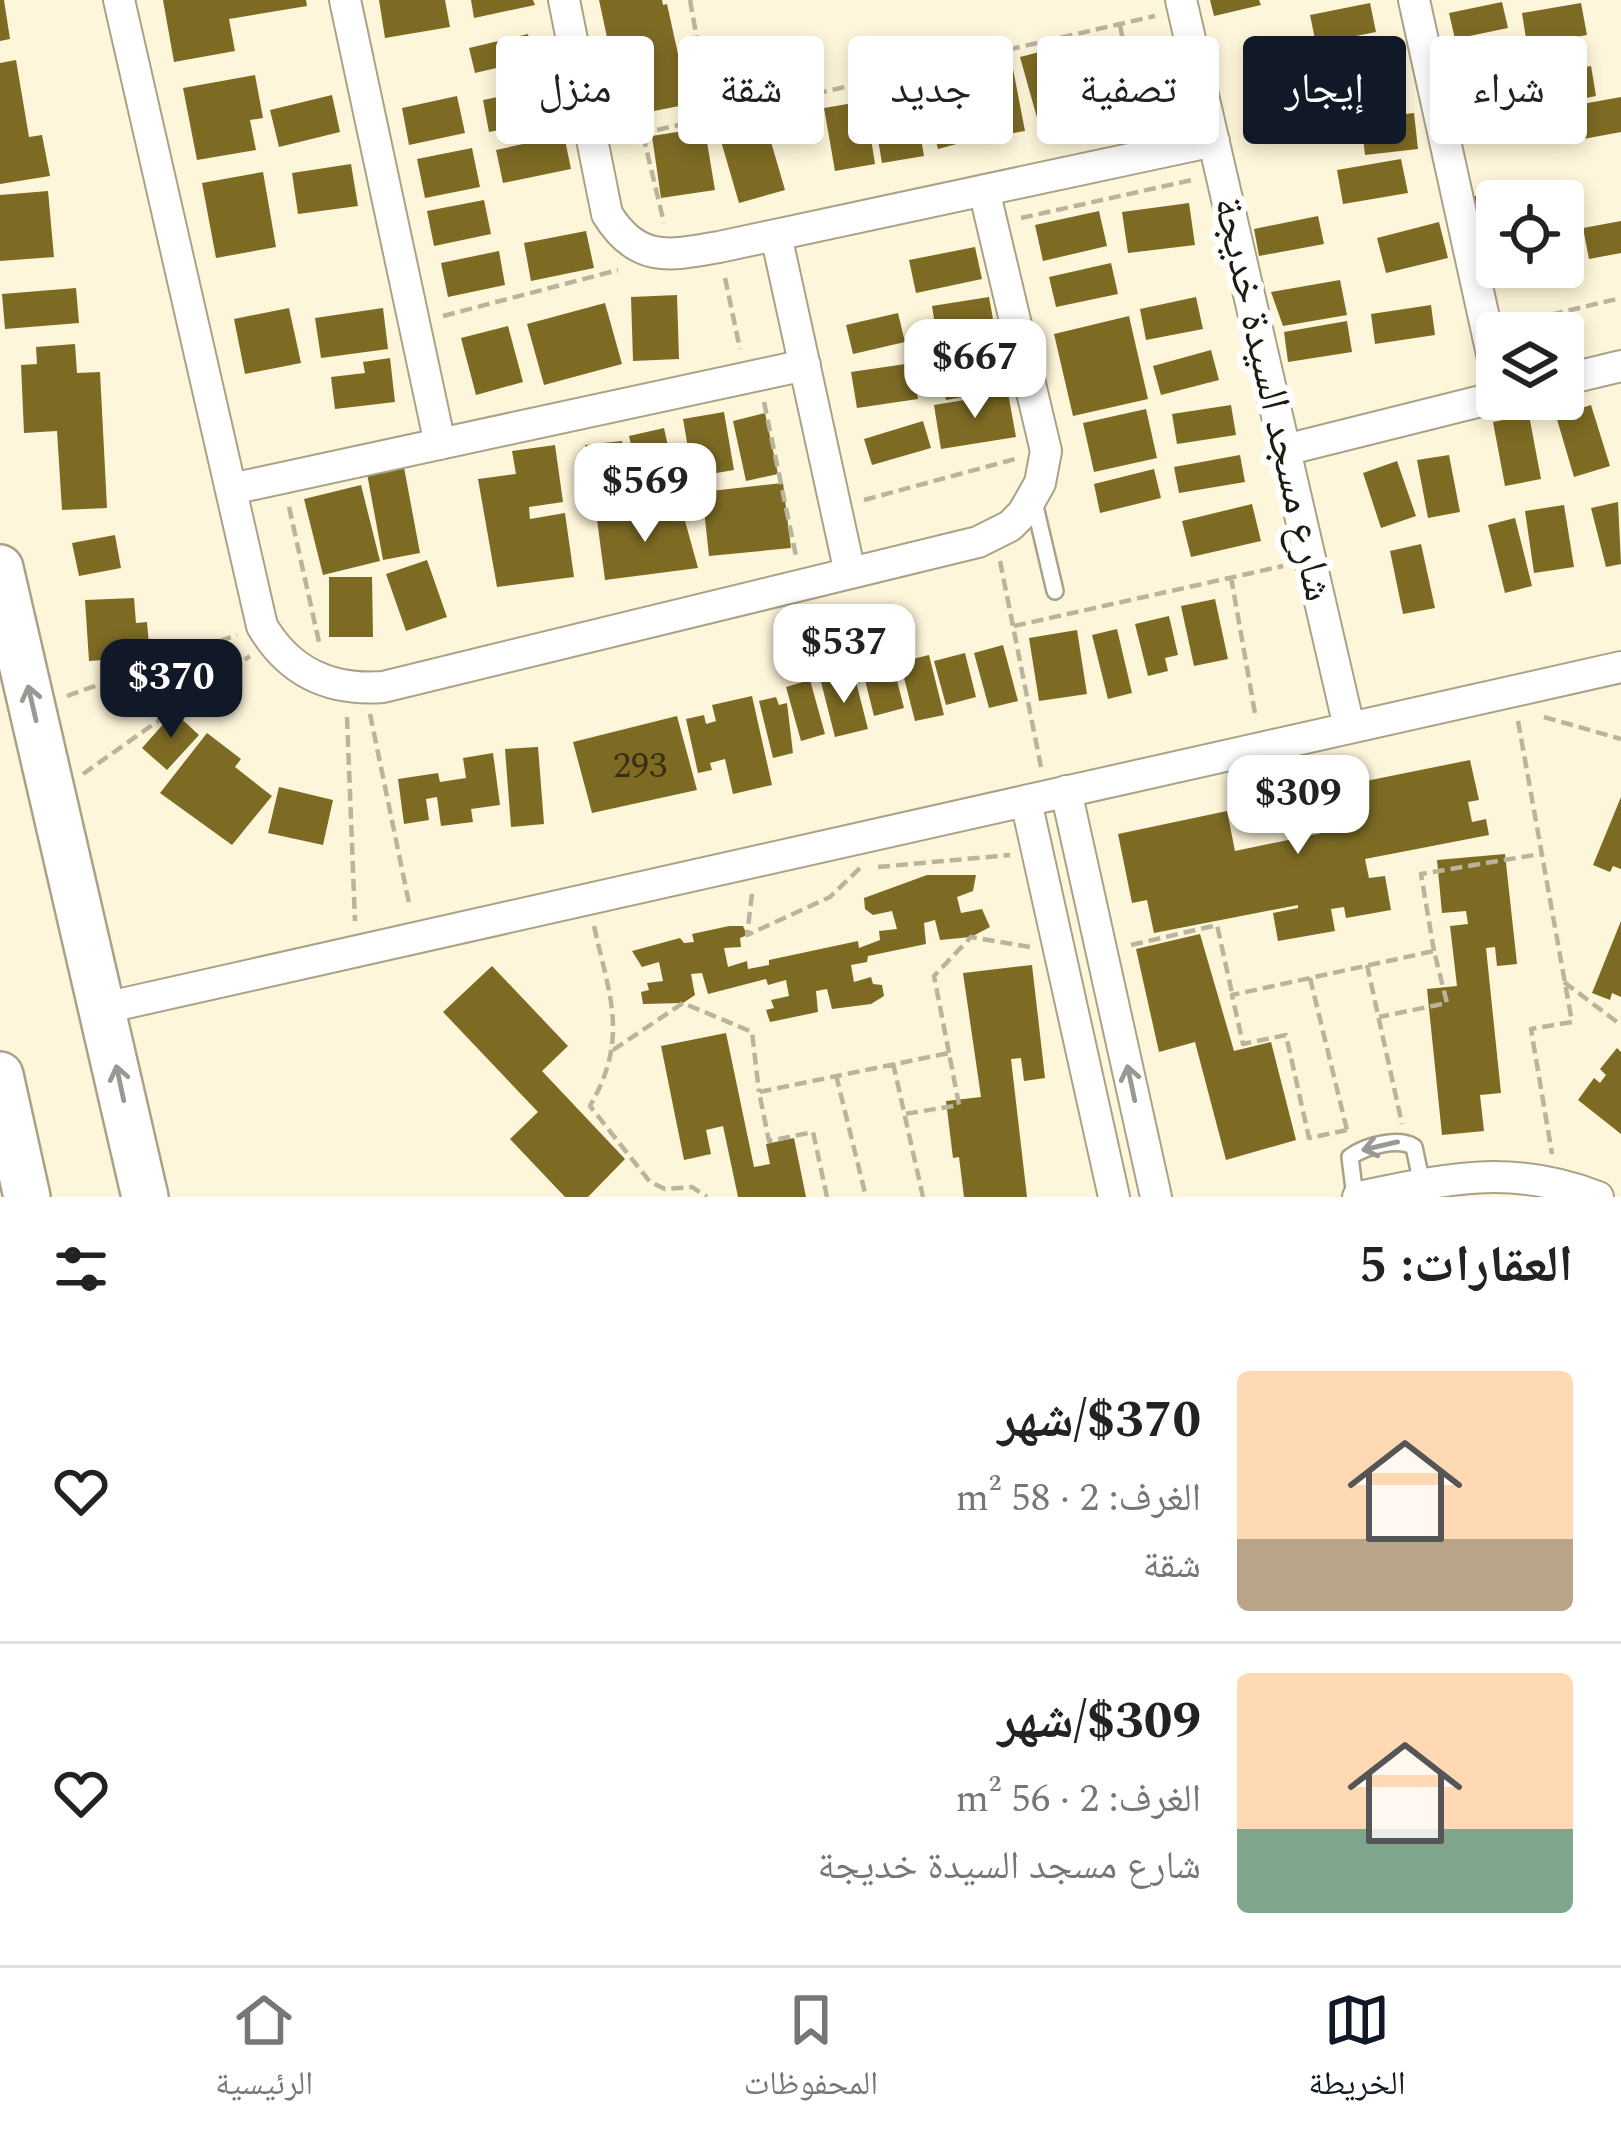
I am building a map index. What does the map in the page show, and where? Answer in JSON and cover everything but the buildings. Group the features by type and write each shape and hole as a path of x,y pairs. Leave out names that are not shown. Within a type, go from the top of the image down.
{"street":[{"path":"119,0 266,634 296,667 346,686 802,585 995,535 1010,526 1033,499 1046,451 984,190"},
{"path":"345,0 440,444"},
{"path":"564,0 571,36"},
{"path":"1414,0 1482,312"},
{"name":"شارع مسجد السيدة خديجة","path":"1182,5 1189,36"},
{"path":"593,144 608,214 616,228 641,248 672,256 1199,144"},
{"name":"شارع مسجد السيدة خديجة","path":"1215,144 1349,727"},
{"path":"776,235 850,573"},
{"path":"230,489 805,365"},
{"path":"1584,375 1621,366"},
{"path":"1285,450 1476,402"},
{"path":"0,568 145,1197"},
{"path":"104,1008 757,861 857,854 1047,796 1349,727 1514,700 1621,667"},
{"path":"1047,796 1038,853 1114,1197"},
{"path":"1047,796 1101,947 1156,1197"},
{"path":"1060,953 1101,947"},
{"path":"0,1075 27,1197"},
{"path":"1357,1197 1473,1175 1506,1175 1557,1183 1598,1197"}],"lane":[{"path":"1033,499 1055,591"},
{"path":"1357,1197 1348,1166 1353,1154 1406,1142 1416,1152 1422,1184"}],"path":[{"path":"690,0 696,36"},
{"path":"824,91 1120,24 1182,5"},
{"path":"1120,24 1144,155"},
{"path":"415,324 672,256 645,144"},
{"path":"992,224 1221,173"},
{"path":"718,247 802,585"},
{"path":"1562,312 1621,298"},
{"path":"835,508 1046,451"},
{"path":"283,478 416,938"},
{"path":"995,535 1047,796"},
{"path":"1014,626 1311,560"},
{"path":"1231,577 1262,748"},
{"path":"33,708 266,634"},
{"path":"53,794 266,634"},
{"path":"346,686 356,951"},
{"path":"1514,700 1621,739"},
{"path":"1514,700 1572,1022 1531,1029 1557,1183"},
{"path":"757,861 747,935 830,897 857,854 1038,853"},
{"path":"1378,1017 1447,1003 1421,874 1542,854"},
{"path":"588,899 615,1022 606,1077 590,1106 650,1182 665,1189 692,1186 707,1197"},
{"path":"1101,947 1217,926 1243,1044 1286,1035 1309,1138 1348,1130"},
{"path":"905,1114 959,1105 934,976 971,937 1060,953"},
{"path":"1232,994 1434,951"},
{"path":"1367,965 1406,1142"},
{"path":"1310,978 1353,1154"},
{"path":"1564,982 1621,1025"},
{"path":"613,1050 683,1003 752,1032 770,1141 812,1132 827,1197"},
{"path":"759,1092 949,1053"},
{"path":"893,1063 923,1197"},
{"path":"836,1075 866,1197"}]}
